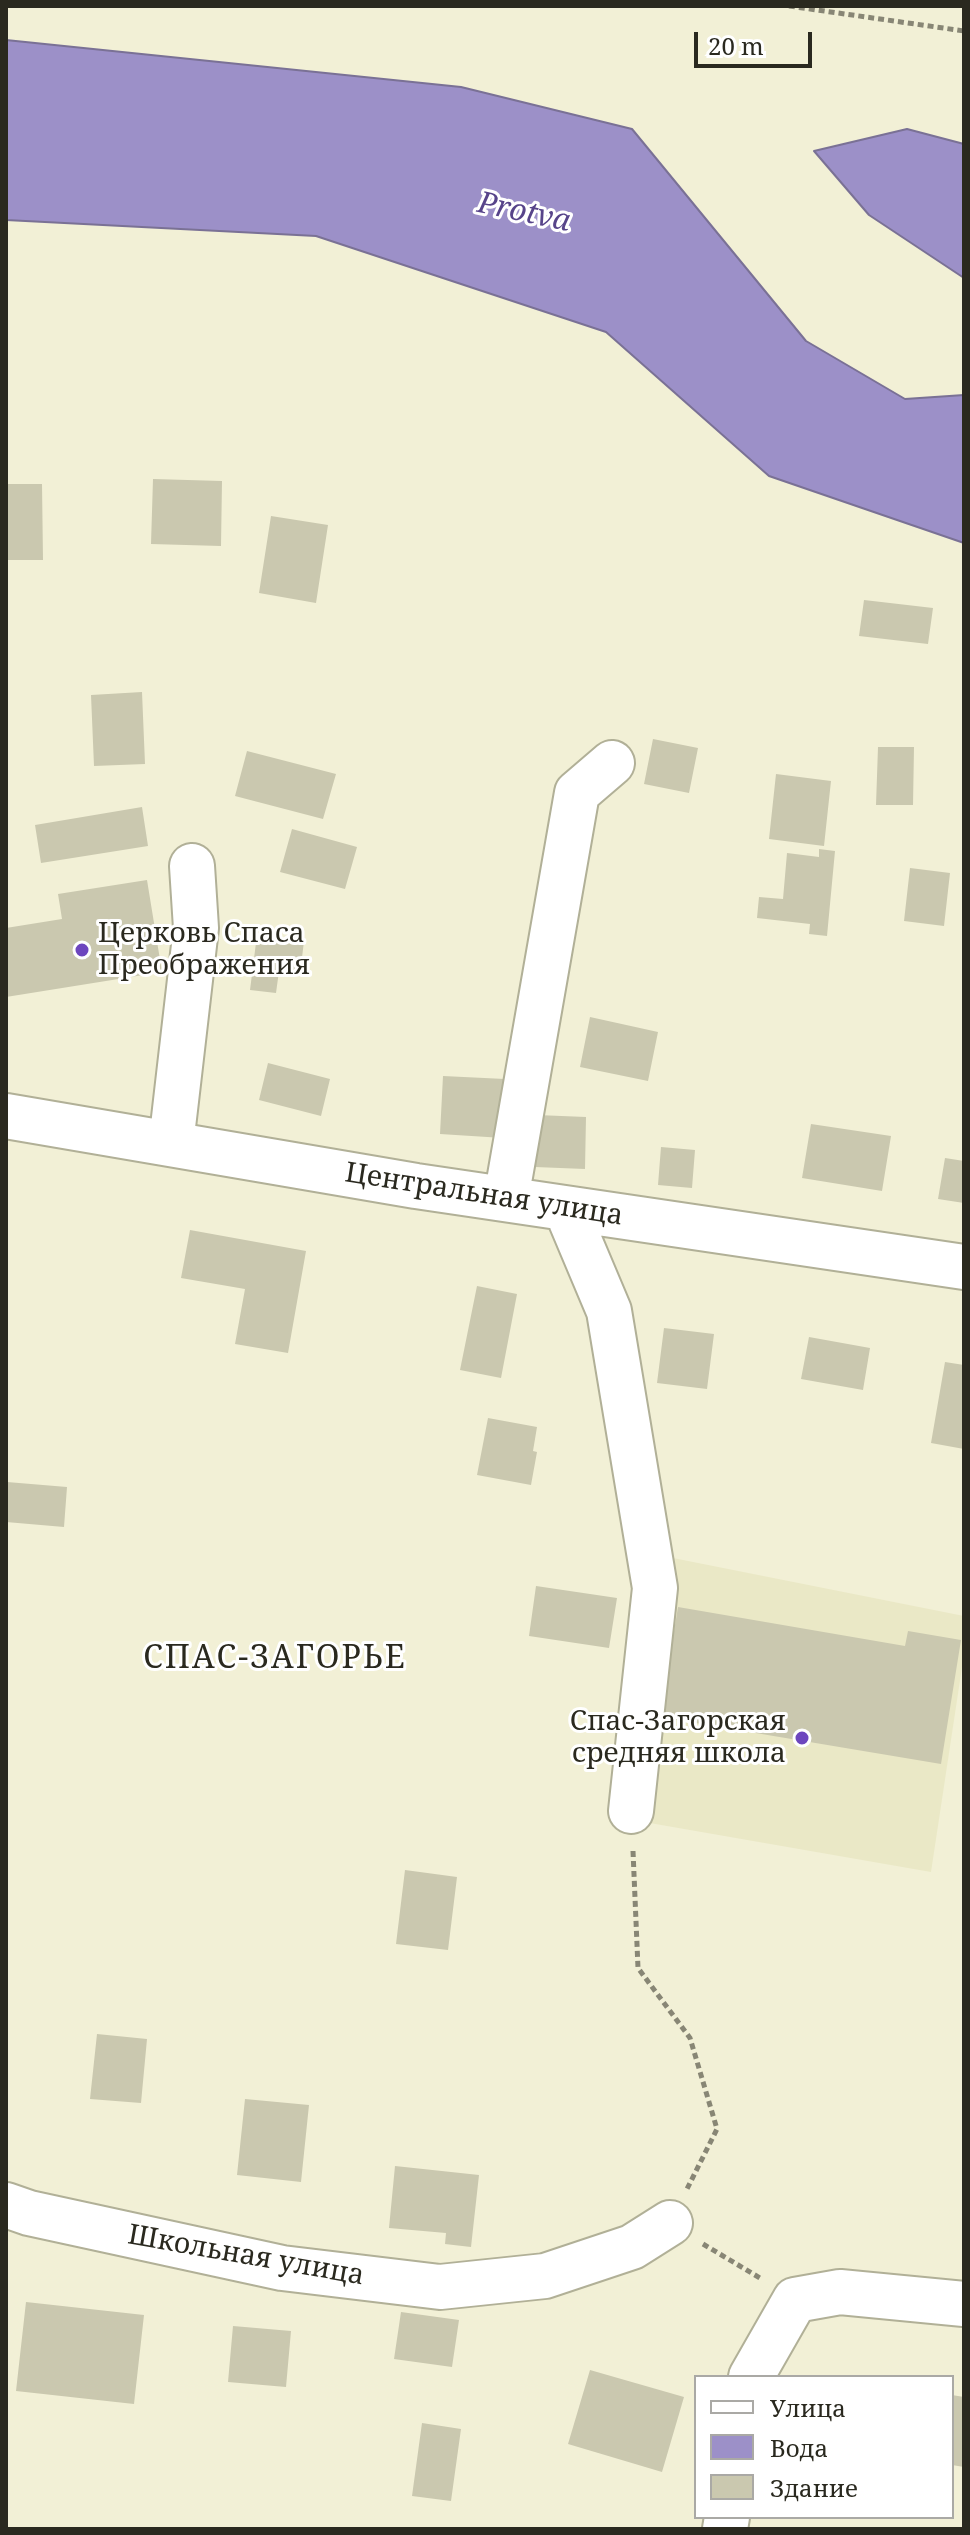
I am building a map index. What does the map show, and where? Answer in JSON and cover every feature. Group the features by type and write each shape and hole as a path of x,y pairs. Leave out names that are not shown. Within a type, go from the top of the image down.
{"street":[{"path":"506,1199 577,793 612,763"},
{"path":"171,1144 196,928 192,866"},
{"name":"Центральная улица","path":"6,1116 566,1209 964,1267"},
{"path":"566,1209 609,1311 655,1588 631,1811"},
{"name":"Школьная улица","path":"6,2205 29,2213 282,2268 440,2287 545,2276 632,2247 670,2223"},
{"path":"752,2375 795,2300 840,2292 964,2304"}],"path":[{"path":"789,6 964,31"},
{"path":"631,1811 638,1968 690,2038 717,2129 670,2223 795,2300"}],"shaded area":[{"name":"Спас-Загорская средняя школа","path":"673,1558 964,1616 964,1654 931,1872 644,1822"}],"water":[{"name":"Protva","path":"6,40 461,87 632,129 806,341 905,399 964,395 964,543 769,476 606,332 316,236 6,220"},
{"path":"907,129 964,144 964,278 869,215 814,151"}],"building":[{"path":"153,479 222,481 221,546 151,544"},
{"path":"6,484 42,484 43,560 6,560"},
{"path":"271,516 328,525 316,603 259,593"},
{"path":"864,600 933,608 928,644 859,636"},
{"path":"142,692 145,764 94,766 91,695"},
{"path":"653,739 698,748 689,793 644,784"},
{"path":"878,747 914,747 913,805 876,805"},
{"path":"247,751 336,774 323,819 235,796"},
{"path":"776,774 831,781 824,846 769,839"},
{"path":"142,807 148,846 41,863 35,825"},
{"path":"292,829 357,847 345,889 280,872"},
{"path":"819,849 835,851 827,936 809,934 810,924 757,918 759,897 783,899 787,853 819,857"},
{"path":"910,868 950,873 944,926 904,921"},
{"name":"Церковь Спаса Преображения","path":"147,880 162,972 6,997 6,928 62,919 58,894"},
{"path":"257,935 304,941 300,974 279,971 276,993 250,990"},
{"path":"590,1017 658,1032 648,1081 580,1067"},
{"path":"268,1063 330,1079 321,1116 259,1100"},
{"path":"443,1076 505,1079 503,1138 440,1134"},
{"path":"537,1115 586,1117 585,1169 535,1167"},
{"path":"811,1124 891,1136 882,1191 802,1178"},
{"path":"661,1147 695,1150 692,1188 658,1185"},
{"path":"945,1158 964,1161 964,1203 938,1199"},
{"path":"190,1230 306,1251 288,1353 235,1344 245,1289 181,1278"},
{"path":"477,1286 517,1294 501,1378 460,1370"},
{"path":"664,1328 714,1334 707,1389 657,1383"},
{"path":"809,1337 870,1348 863,1390 801,1379"},
{"path":"945,1362 964,1365 964,1449 931,1443"},
{"path":"488,1418 537,1427 533,1451 537,1452 531,1485 477,1475"},
{"path":"7,1482 67,1487 64,1527 6,1522"},
{"path":"536,1586 617,1598 609,1648 529,1636"},
{"path":"678,1607 905,1646 908,1631 961,1640 941,1764 660,1717"},
{"path":"405,1870 457,1877 448,1950 396,1944"},
{"path":"97,2034 147,2039 141,2103 90,2099"},
{"path":"245,2099 309,2105 301,2182 237,2175"},
{"path":"395,2166 479,2175 471,2247 445,2244 446,2233 389,2228"},
{"path":"26,2302 144,2315 134,2404 16,2391"},
{"path":"401,2312 459,2320 452,2367 394,2359"},
{"path":"233,2326 291,2331 286,2387 228,2382"},
{"path":"590,2370 684,2397 662,2472 568,2444"},
{"path":"954,2395 964,2397 964,2467 954,2465"},
{"path":"422,2423 461,2429 451,2501 412,2496"}],"place":[{"name":"Церковь Спаса Преображения","path":"82,950"},
{"name":"Спас-Загорская средняя школа","path":"802,1738"}],"district":[{"name":"СПАС-ЗАГОРЬЕ","path":"275,1659"}]}
